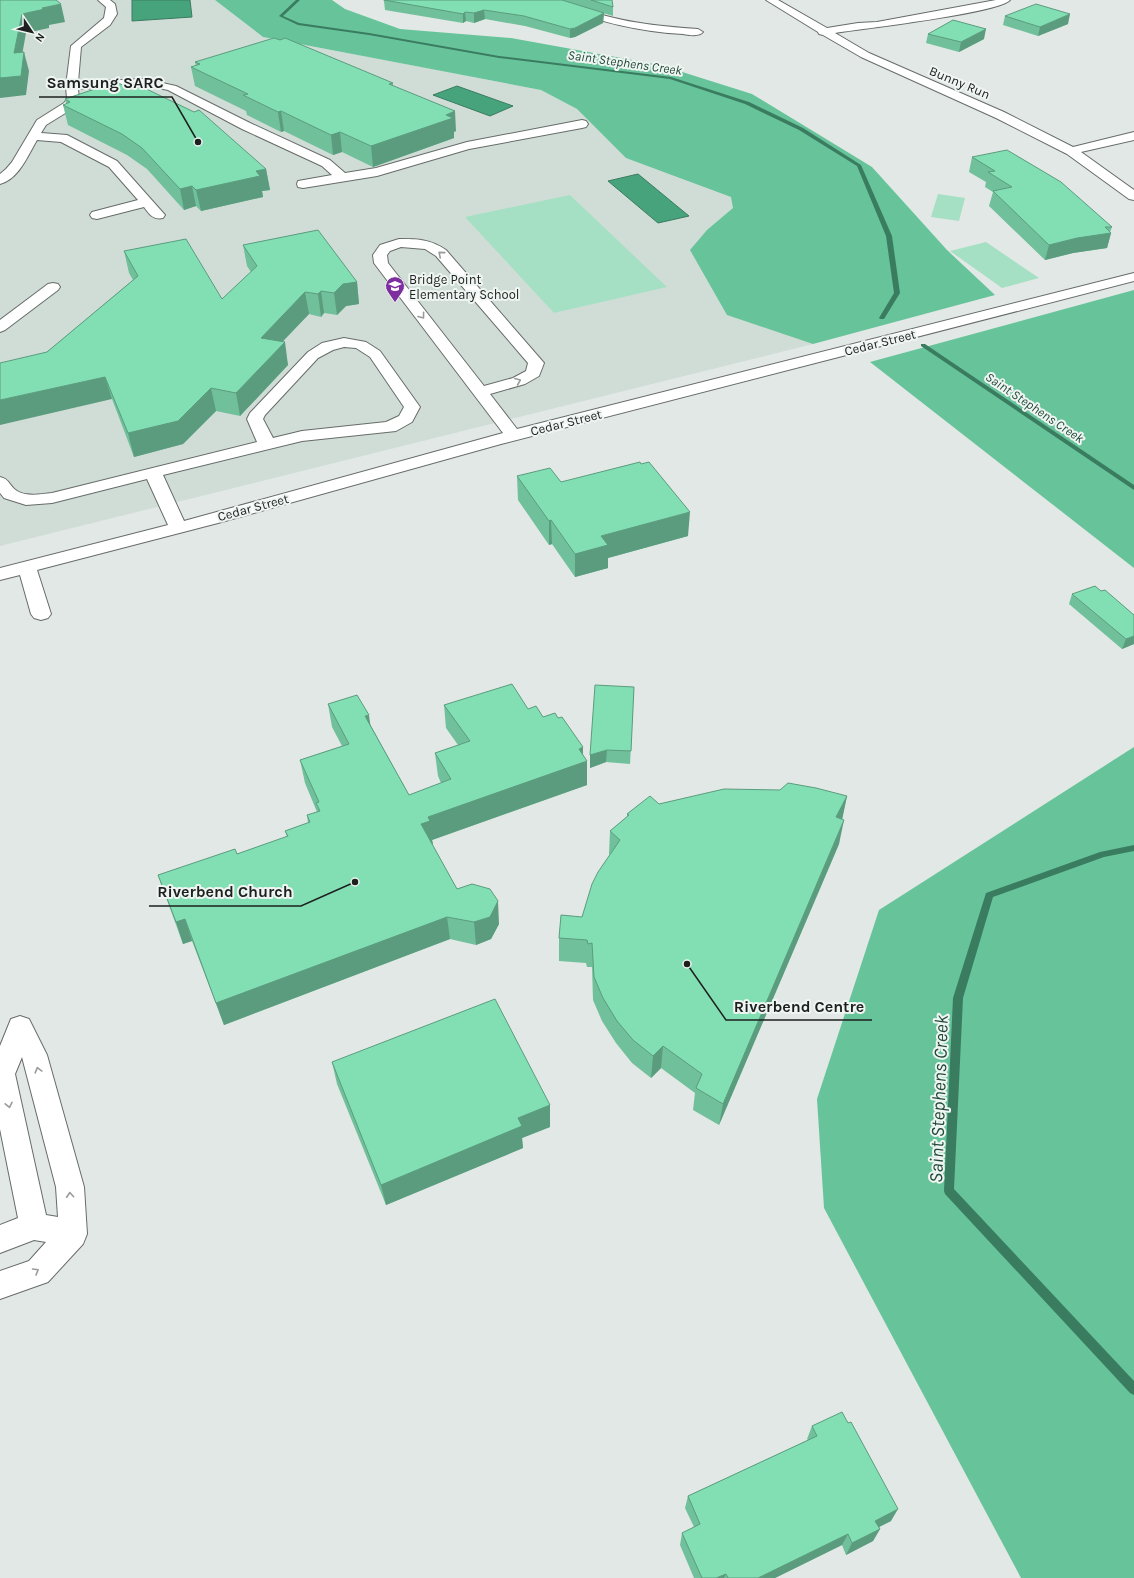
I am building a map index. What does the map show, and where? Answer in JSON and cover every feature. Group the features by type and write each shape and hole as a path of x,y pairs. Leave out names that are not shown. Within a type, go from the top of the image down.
{"street":[{"path":"0,180 11,172 34,136 40,123 68,106 73,99 72,86 76,46 87,36 106,25 111,16 111,6 103,0"},
{"path":"549,0 575,11 607,20 668,31 698,32"},
{"name":"Bunny Run","path":"771,0 827,34 906,74 1000,115 1071,151 1134,196"},
{"path":"827,34 864,31 877,25 995,4 1005,0"},
{"path":"72,86 144,82 172,88 246,126 326,163 342,178"},
{"path":"303,184 398,167 467,146 585,127 572,115"},
{"path":"34,136 63,138 113,164 158,216"},
{"path":"1071,151 1134,136"},
{"path":"97,215 146,202"},
{"path":"481,392 519,381 533,373 536,363 442,253 429,245 413,243 399,243 385,248 380,255 381,263 514,436"},
{"name":"Cedar Street","path":"0,574 178,528 514,436 1134,277"},
{"path":"0,327 52,287"},
{"path":"0,482 10,494 26,500 52,498 302,436 390,427 406,419 412,407 380,360 370,349 358,343 342,343 320,350 313,355 258,412 255,419 267,444"},
{"path":"152,472 178,528"},
{"path":"27,568 41,614"},
{"path":"0,1284 38,1272 74,1234 68,1179 34,1055 20,1027 2,1074 34,1226"},
{"path":"0,1239 34,1226 74,1234"}],"shaded area":[{"name":"Bridge Point Elementary School","path":"0,0 215,0 263,37 541,90 577,109 609,141 731,197 813,344 0,546"},
{"path":"132,0 190,0 192,17 132,21"},
{"path":"215,0 332,0 345,9 400,29 511,38 660,65 752,94 872,167 947,250 995,295 813,344 727,315 690,250 707,230 733,208 731,197 626,158 577,109 541,90 263,37"},
{"path":"457,86 513,106 490,116 433,95"},
{"path":"638,174 689,216 658,223 608,181"},
{"path":"938,194 965,198 959,221 931,217"},
{"path":"570,195 667,287 554,313 465,217"},
{"path":"986,242 1039,278 1002,288 950,251"},
{"path":"1134,290 1134,568 870,362"},
{"path":"1134,747 1134,1578 1021,1578 824,1208 817,1099 879,910"}],"building":[{"path":"0,0 56,0 61,4 22,14 14,53 24,52 21,76 0,78"},
{"path":"384,0 562,0 604,13 575,28 570,29 524,16 484,10 474,13 465,12 463,14"},
{"path":"591,0 612,0 613,7"},
{"path":"1036,4 1070,14 1040,27 1005,16"},
{"path":"953,20 986,29 961,42 928,34"},
{"path":"274,38 280,40 285,38 393,83 389,84 455,111 446,115 453,118 371,146 340,132 331,135 281,111 278,112 243,95 248,94 191,67 200,64 195,62"},
{"path":"116,82 123,85 132,82 194,112 199,110 266,169 256,171 260,176 196,190 192,186 180,189 142,148 122,134 63,105 70,102 65,99"},
{"path":"1007,150 1061,182 1112,227 1105,227 1111,233 1077,238 1049,245 993,191 1012,187 988,172 995,171 972,157"},
{"path":"318,230 357,282 343,284 334,293 321,291 318,294 305,292 261,338 285,342 236,393 211,388 178,421 128,433 105,377 0,400 0,363 47,352 138,276 124,251 186,239 222,299 257,266 243,245"},
{"path":"640,462 641,464 649,462 690,512 601,536 608,545 575,554 517,476 550,468 561,482"},
{"path":"1095,586 1101,591 1105,590 1134,615 1134,636 1126,639 1072,594"},
{"path":"512,684 528,709 536,706 543,717 555,713 558,718 562,717 583,747 579,749 587,761 428,817 430,821 421,824 457,889 472,884 490,889 498,901 490,917 474,922 447,917 216,1003 185,919 176,922 158,875 235,849 237,854 288,836 285,831 310,822 307,815 320,811 316,803 319,802 300,760 349,744 328,704 357,695 369,715 365,716 409,795 451,779 435,753 470,741 444,705"},
{"path":"595,685 634,687 631,751 607,750 590,755"},
{"path":"788,783 847,796 836,817 844,820 723,1104 696,1088 702,1074 663,1046 653,1056 633,1040 617,1021 603,998 594,977 592,943 588,944 587,940 559,938 561,915 582,917 592,884 598,872 620,840 610,831 629,815 627,814 650,796 659,804 724,789 780,790"},
{"path":"495,999 550,1105 518,1118 522,1126 381,1185 332,1062"},
{"path":"842,1412 848,1423 851,1422 898,1509 875,1521 880,1529 852,1543 848,1534 758,1578 728,1578 726,1574 716,1578 702,1578 682,1533 700,1524 688,1496 817,1436 812,1426"}],"waterway":[{"name":"Saint Stephens Creek","path":"298,0 281,16 298,24 369,34 499,57 671,78 747,103 801,129 859,165 889,236 897,293 882,318"},
{"name":"Saint Stephens Creek","path":"923,345 1134,488"},
{"name":"Saint Stephens Creek","path":"1134,848 1103,854 989,895 958,998 949,1191 1134,1389"}],"place":[{"name":"Samsung SARC","path":"198,142"},
{"name":"Bridge Point Elementary School","path":"395,303"},
{"name":"Riverbend Church","path":"355,882"},
{"name":"Riverbend Centre","path":"687,964"}]}
